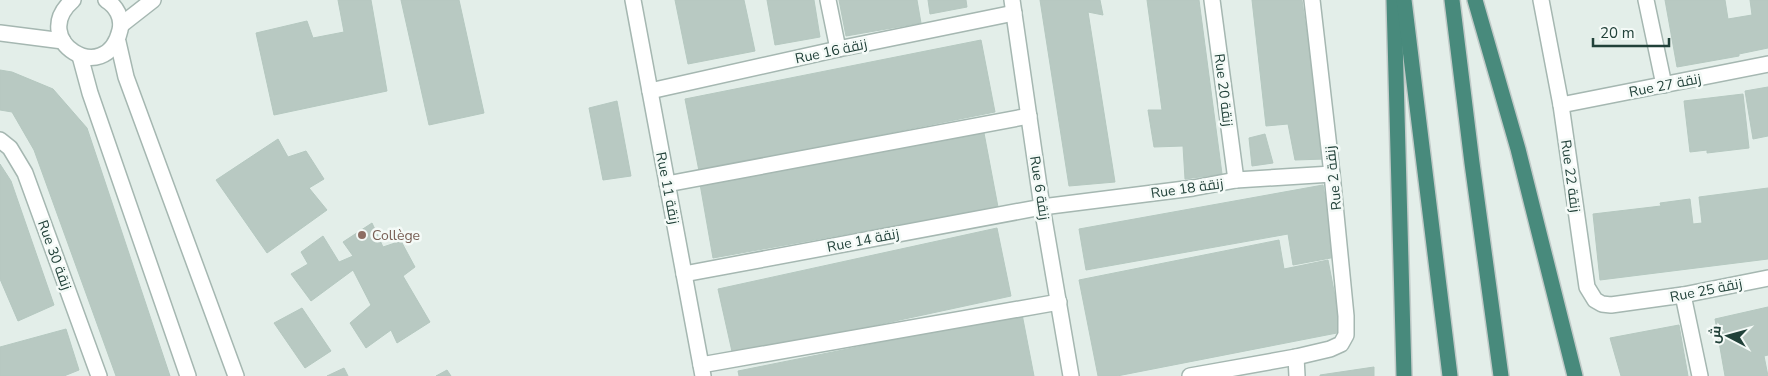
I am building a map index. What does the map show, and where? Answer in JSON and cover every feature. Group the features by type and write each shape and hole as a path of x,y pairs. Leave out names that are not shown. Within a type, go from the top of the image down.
{"highway":[{"path":"1394,0 1404,376"},
{"path":"1404,0 1450,376"},
{"path":"1452,0 1501,376"},
{"path":"1475,0 1518,149 1575,376"}],"street":[{"path":"71,0 64,9 60,19 59,30 63,41 70,50 80,56 90,58 101,56 118,42"},
{"path":"106,0 112,4 119,14 121,25 118,42 126,76 236,376"},
{"path":"121,25 153,0"},
{"name":"Rue 11 زنقة","path":"632,0 702,371"},
{"path":"828,0 838,49"},
{"name":"Rue 20 زنقة","path":"1212,0 1236,180"},
{"name":"Rue 2 زنقة","path":"1296,357 1330,349 1341,344 1346,335 1346,316 1332,174 1312,0"},
{"name":"Rue 22 زنقة","path":"1542,0 1561,105 1587,287 1594,300 1602,304 1644,302"},
{"path":"1646,0 1664,85"},
{"name":"Rue 16 زنقة","path":"650,91 1013,7"},
{"name":"Rue 6 زنقة","path":"1013,7 1042,207 1071,376"},
{"path":"0,33 63,41"},
{"path":"80,56 90,93 188,376"},
{"name":"Rue 27 زنقة","path":"1561,105 1768,64"},
{"path":"667,184 1029,116"},
{"name":"Rue 30 زنقة","path":"0,140 10,148 25,173 98,376"},
{"name":"Rue 18 زنقة","path":"1042,207 1194,188 1236,180 1332,174"},
{"name":"Rue 14 زنقة","path":"684,274 1042,207"},
{"name":"Rue 25 زنقة","path":"1644,302 1768,278"},
{"path":"1683,295 1700,376"},
{"path":"702,371 1059,302"},
{"path":"1190,376 1296,357 1296,376"}],"building":[{"path":"338,0 371,0 387,91 274,115 256,33 307,21 313,38 344,32"},
{"path":"401,0 459,0 484,113 429,125"},
{"path":"675,0 744,0 755,51 688,64"},
{"path":"767,0 814,0 820,37 775,45"},
{"path":"839,0 917,0 921,23 846,36"},
{"path":"928,0 966,0 967,7 930,14"},
{"path":"1040,0 1100,0 1103,15 1088,12 1115,182 1069,186"},
{"path":"1147,0 1199,0 1222,174 1185,179 1183,146 1154,147 1148,110 1162,110"},
{"path":"1252,0 1302,0 1325,159 1295,160 1288,124 1266,126"},
{"path":"1665,0 1725,0 1728,19 1752,15 1750,0 1768,0 1768,48 1739,54 1739,56 1677,67"},
{"path":"981,40 995,112 699,171 685,99"},
{"path":"0,70 12,72 53,89 87,128 170,376 116,376 34,150 12,112 0,110"},
{"path":"1768,87 1768,136 1753,139 1745,91"},
{"path":"1743,94 1749,148 1707,153 1707,150 1690,152 1684,101"},
{"path":"617,101 631,176 603,180 589,108"},
{"path":"984,133 998,207 713,258 700,184"},
{"path":"1265,134 1273,163 1252,166 1249,138"},
{"path":"278,139 288,157 306,151 324,179 309,188 327,210 267,253 216,180"},
{"path":"0,164 11,181 54,305 18,321 0,279"},
{"path":"1323,185 1336,257 1293,265 1288,234 1086,270 1079,229"},
{"path":"1768,188 1768,259 1600,280 1593,214 1661,206 1660,203 1690,199 1693,224 1702,223 1699,197"},
{"path":"372,223 383,247 401,241 415,267 403,276 430,322 397,343 391,330 366,348 350,323 371,305 353,270 311,301 291,274 308,264 301,252 323,236 339,262 353,256 343,242"},
{"path":"997,228 1011,296 733,356 718,289"},
{"path":"1279,240 1284,269 1328,260 1342,332 1117,376 1098,376 1079,280"},
{"path":"1768,307 1768,355 1764,356 1768,376 1725,376 1715,319"},
{"path":"302,308 331,351 305,368 274,323"},
{"path":"1022,314 1034,376 739,376 738,371"},
{"path":"1679,325 1688,376 1621,376 1610,338"},
{"path":"66,329 79,370 64,376 0,376 0,347"},
{"path":"1374,367 1374,376 1320,376 1320,375"},
{"path":"344,368 348,376 327,376"},
{"path":"447,370 451,376 436,376"}],"place":[{"name":"Collège","path":"362,235"}]}
